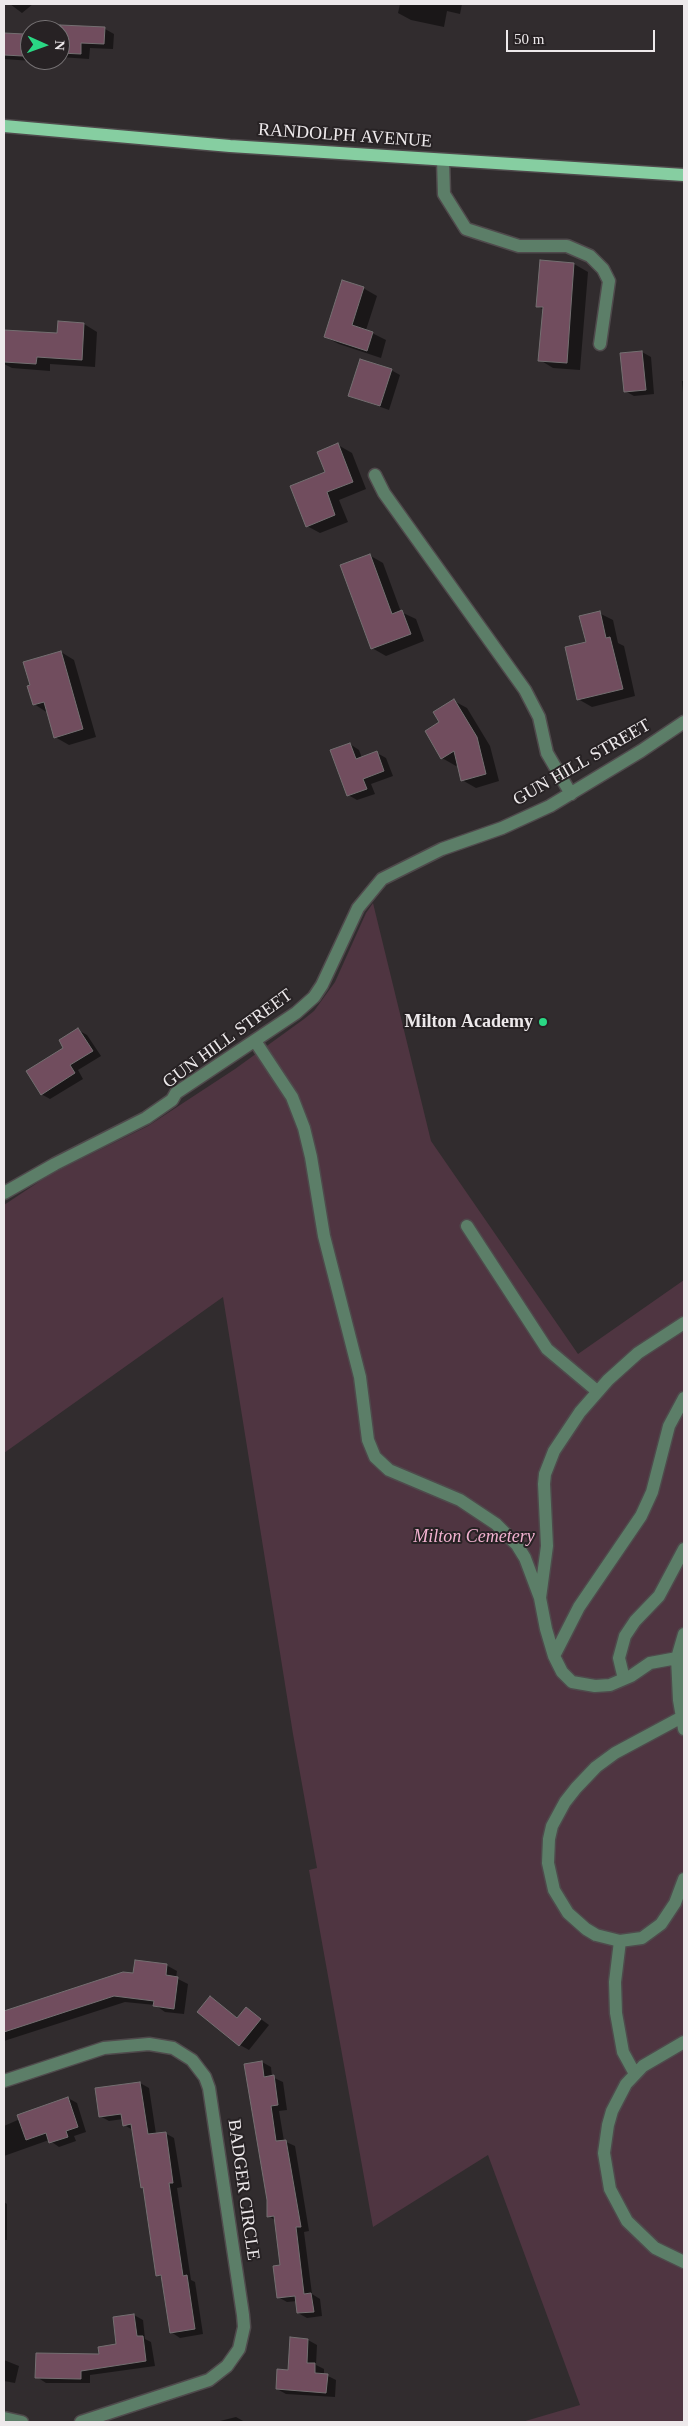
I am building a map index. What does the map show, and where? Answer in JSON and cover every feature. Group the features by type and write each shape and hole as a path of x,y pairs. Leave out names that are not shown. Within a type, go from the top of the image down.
{"main road":[{"name":"RANDOLPH AVENUE","path":"4,126 230,146 684,175"}],"street":[{"path":"443,160 444,194 466,229 519,246 567,246 590,256 603,268 609,281 600,344"},
{"path":"375,475 384,493 525,690 540,717 547,753 571,794"},
{"name":"GUN HILL STREET","path":"4,1194 55,1164 146,1118 172,1100 176,1093 296,1013 314,996 329,973 358,908 373,888 382,880 426,856 520,821 571,794 684,722"},
{"path":"255,1041 292,1097 304,1128 311,1157 324,1236 360,1376 368,1440 375,1457 389,1470 460,1500 496,1524 517,1545 525,1558 540,1598 554,1656 562,1672 572,1682 602,1686 624,1679 650,1663 678,1658"},
{"path":"466,1226 547,1349 597,1391"},
{"path":"540,1598 547,1546 545,1474 554,1452 597,1391 638,1353 684,1323"},
{"path":"554,1656 570,1621 641,1516 652,1492 669,1426 684,1398"},
{"path":"624,1679 619,1658 625,1636 635,1621 658,1596 684,1549"},
{"path":"684,1634 678,1658 683,1723 615,1753 596,1767 565,1802 552,1826 549,1839 548,1863 554,1890 568,1913 596,1935 620,1941 642,1938 661,1924 675,1902 684,1879"},
{"path":"620,1941 615,1982 616,2013 624,2052 635,2074"},
{"path":"684,2042 654,2058 635,2074 619,2096 608,2126 604,2153 607,2178 620,2212 636,2232 655,2248 684,2262"},
{"name":"BADGER CIRCLE","path":"4,2081 88,2052 121,2045 143,2044 162,2045 183,2053 199,2067 210,2088 243,2315 244,2328 239,2349 227,2366 209,2380 81,2422"},
{"path":"4,2418 22,2422"}],"green space":[{"name":"Milton Cemetery","path":"373,903 431,1141 578,1354 684,1280 684,2422 522,2422 580,2405 488,2155 373,2227 309,1870 317,1868 293,1734 223,1297 4,1453 4,1205 49,1175 148,1126 235,1069 314,1011 335,982 366,913"}],"building":[{"path":"70,25 105,27 104,44 81,43 81,54 70,53"},
{"path":"4,33 20,34 20,56 4,55"},
{"path":"540,260 574,263 567,363 538,361 543,307 536,307"},
{"path":"342,280 364,287 352,325 373,332 367,351 324,337"},
{"path":"58,321 84,323 82,360 37,357 36,364 4,362 4,330 57,333"},
{"path":"642,351 646,390 624,392 620,353"},
{"path":"360,359 392,369 380,406 348,396"},
{"path":"338,443 353,482 327,492 335,515 306,527 290,486 325,472 317,452"},
{"path":"370,554 392,614 402,610 411,634 371,649 340,565"},
{"path":"600,611 606,638 610,637 623,689 577,700 565,647 586,642 579,616"},
{"path":"61,651 83,729 54,738 44,702 33,705 27,686 30,685 23,662"},
{"path":"454,699 477,737 486,774 461,781 454,751 441,759 425,731 439,722 433,712"},
{"path":"350,743 356,759 377,751 384,771 363,779 367,789 347,796 330,750"},
{"path":"78,1028 93,1051 70,1065 75,1073 41,1095 26,1071 63,1048 59,1040"},
{"path":"135,1960 167,1964 166,1975 178,1977 174,2009 153,2006 154,2001 114,1996 4,2032 4,2011 123,1972 133,1973"},
{"path":"210,1996 237,2018 246,2007 261,2019 239,2046 197,2012"},
{"path":"262,2061 264,2077 274,2075 278,2105 271,2106 276,2141 286,2140 301,2227 296,2227 304,2294 311,2293 314,2312 297,2313 295,2296 277,2298 273,2266 280,2265 274,2216 267,2217 267,2200 244,2064"},
{"path":"140,2082 148,2134 166,2132 173,2183 169,2183 183,2276 187,2275 195,2329 170,2333 161,2275 156,2276 143,2187 141,2188 131,2124 123,2126 121,2114 99,2117 95,2088"},
{"path":"68,2097 78,2127 66,2131 68,2137 49,2143 46,2133 26,2140 17,2115"},
{"path":"134,2314 137,2336 143,2336 146,2361 81,2371 81,2379 35,2378 36,2353 99,2354 98,2347 116,2344 113,2317"},
{"path":"290,2337 308,2339 307,2363 315,2363 315,2373 328,2374 326,2393 276,2389 277,2369 288,2370"}],"place":[{"name":"Milton Academy","path":"543,1022"}]}
